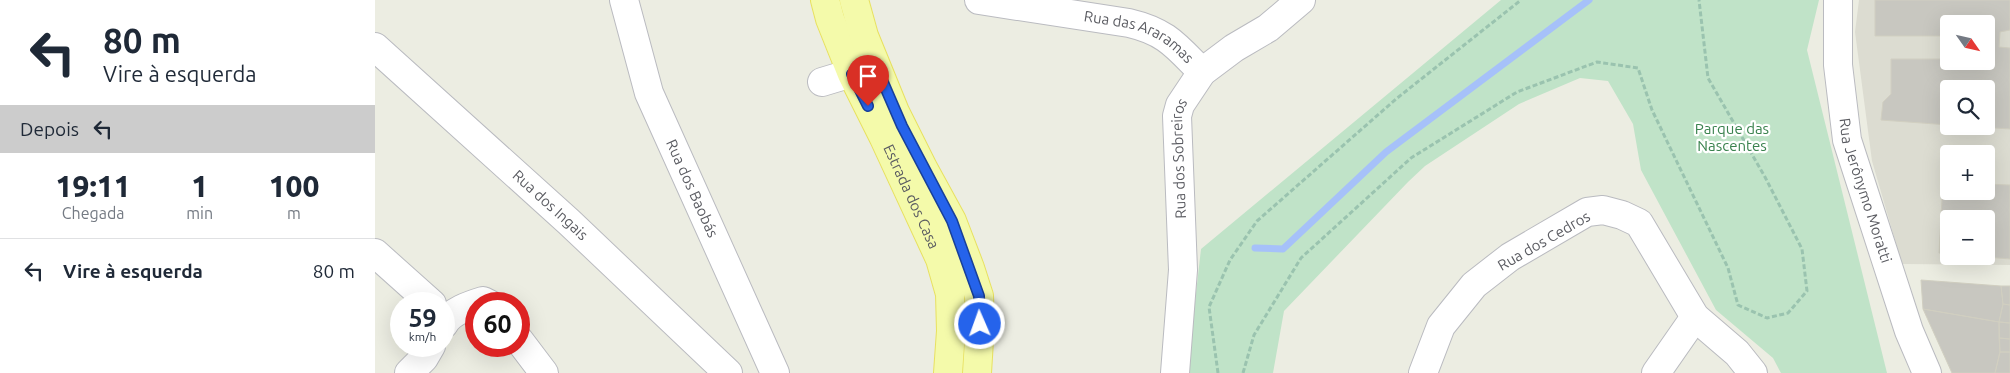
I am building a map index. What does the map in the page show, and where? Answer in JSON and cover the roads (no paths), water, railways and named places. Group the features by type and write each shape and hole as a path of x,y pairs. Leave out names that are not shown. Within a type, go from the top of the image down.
{"main road":[{"name":"Estrada dos Casa","path":"825,0 830,19 895,112 952,221 951,331 948,373"},
{"name":"Estrada dos Casa","path":"854,0 864,36 864,70"},
{"name":"Estrada dos Casa","path":"951,254 979,296 977,373"}],"street":[{"name":"Rua dos Baobás","path":"624,0 649,93 759,342 775,373"},
{"name":"Rua das Araramas","path":"979,0 1129,23 1150,28 1168,38 1203,72"},
{"name":"Rua dos Sobreiros","path":"1175,373 1183,270 1177,116 1180,105 1203,72 1234,48 1268,28 1301,0"},
{"name":"Rua Jerônymo Moratti","path":"1838,0 1838,65 1847,140 1909,331 1927,373"},
{"name":"Rua dos Ingais","path":"375,47 569,222 725,370 759,342"},
{"path":"822,82 864,70"},
{"name":"Rua dos Cedros","path":"1423,373 1441,326 1473,285 1511,257 1587,212 1603,210 1622,215 1639,223 1695,317 1737,352 1753,373"},
{"path":"375,253 416,292"},
{"path":"1656,373 1695,317"},
{"path":"530,355 544,373"}],"waterway":[{"path":"1255,248 1283,249 1386,152 1589,0"}],"park label":[{"name":"Parque das Nascentes","path":"1732,138"}]}
